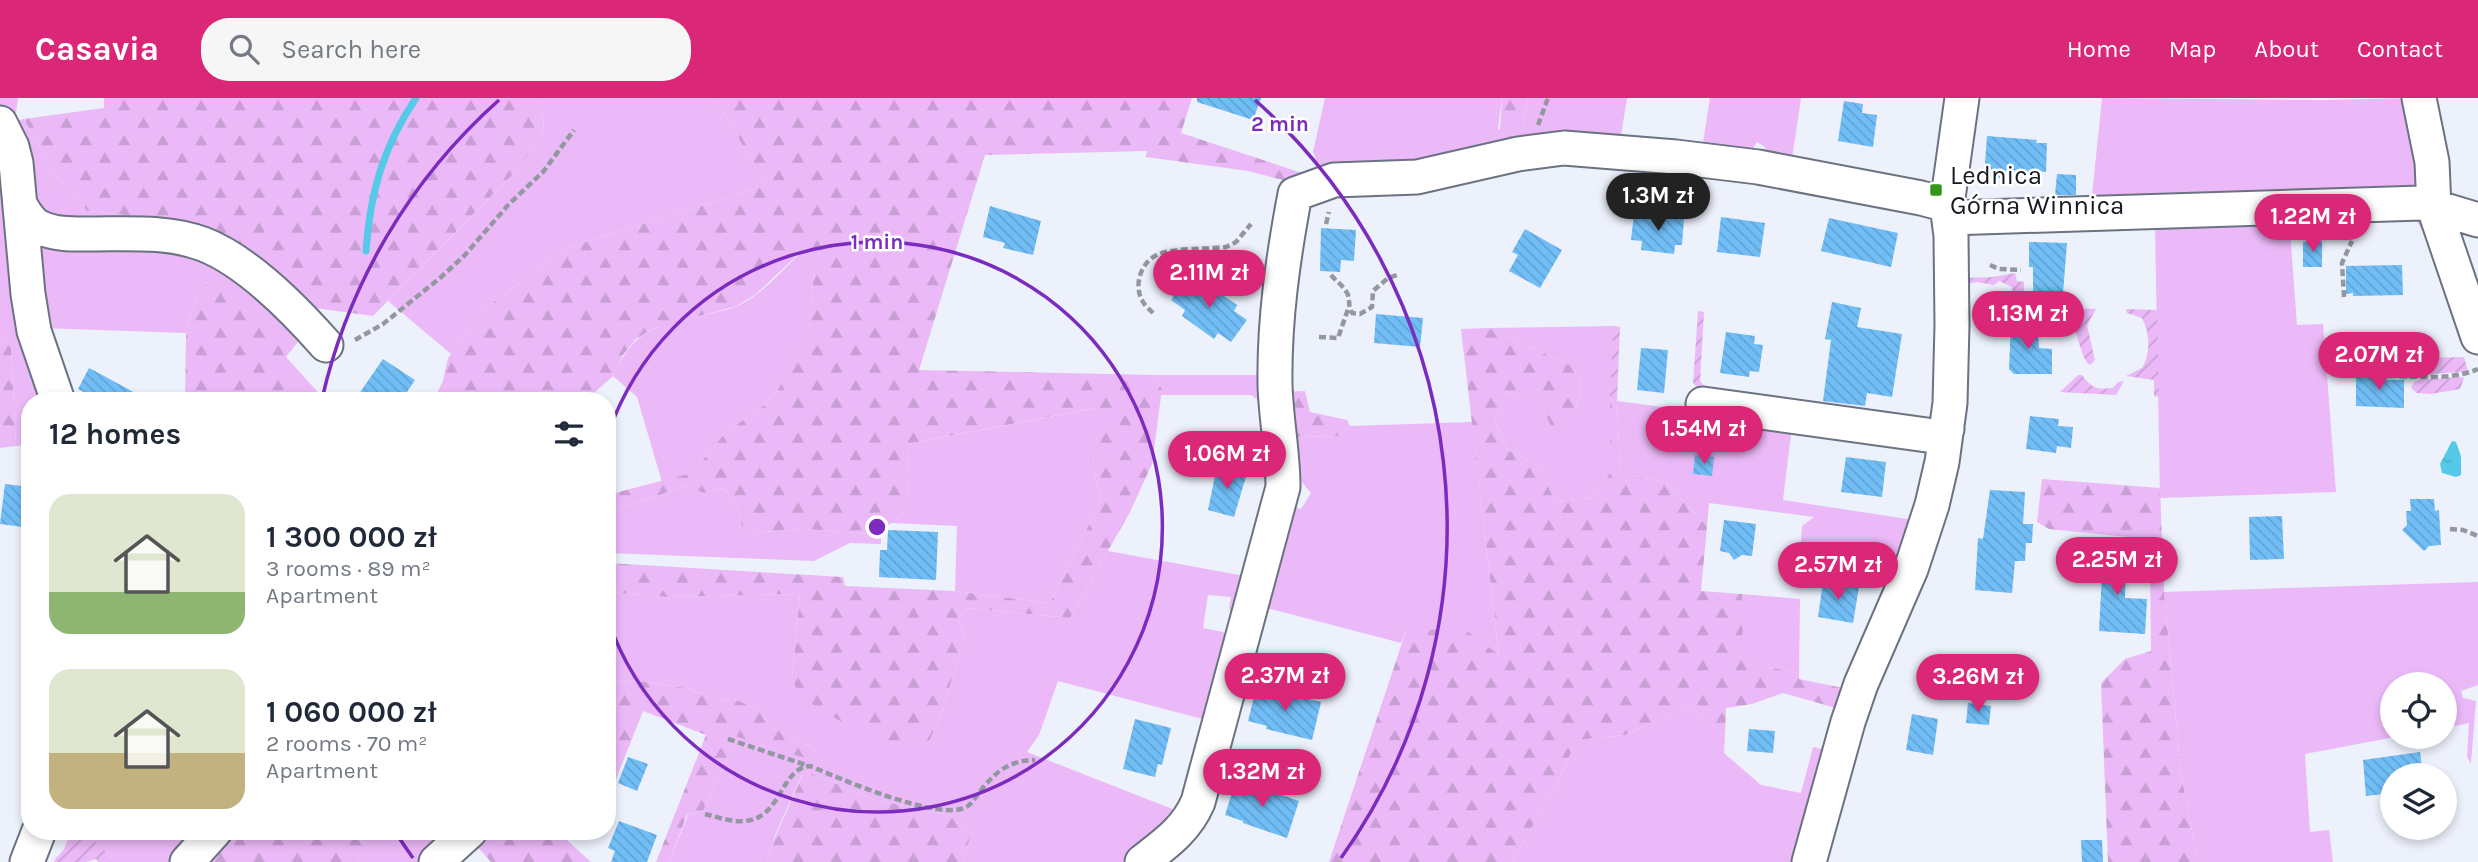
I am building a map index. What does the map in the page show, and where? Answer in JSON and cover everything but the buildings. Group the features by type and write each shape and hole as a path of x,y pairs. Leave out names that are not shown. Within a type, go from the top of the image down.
{"street":[{"path":"1809,862 1861,684 1911,569 1932,505 1947,429 1952,325 1951,236 1948,211 1962,98"},
{"path":"2419,98 2432,162 2434,208 2478,337"},
{"path":"0,123 12,147 22,208 28,294 34,331 55,392"},
{"path":"1142,862 1182,831 1198,802 1283,487 1283,455 1275,389 1277,303 1295,194 1334,180 1417,177 1518,154 1564,148 1758,167 1921,198 1948,211 2422,202 2478,220"},
{"path":"22,208 29,220 49,231 72,234 167,235 205,244 241,265 300,315 341,343"},
{"path":"1703,404 1934,436 1947,429"},
{"path":"26,862 35,840"},
{"path":"187,862 207,840"},
{"path":"436,862 460,840"}],"path":[{"path":"341,343 383,324 440,278 543,172 574,130"},
{"path":"1153,313 1142,301 1138,288 1139,276 1148,261 1160,254 1226,247 1236,242 1251,224"},
{"path":"2344,297 2342,263 2351,241"},
{"path":"1990,265 1999,270 2021,270"},
{"path":"1348,308 1352,313 1360,314 1369,310 1372,307 1373,291 1388,278 1400,274"},
{"path":"1319,337 1338,338 1348,308 1346,290 1331,275"},
{"path":"2389,376 2410,378 2464,375 2478,369"},
{"path":"2450,529 2463,530 2478,536"},
{"path":"728,739 810,766 883,796 946,810 959,810 969,805 1001,768 1023,760 1035,760"},
{"path":"705,814 745,821 760,817 772,808 795,772 810,766"}],"green space":[{"path":"0,98 18,98 15,121 24,119 54,173 87,211 213,229 315,308 303,309 229,251 40,218 17,141 0,104"},
{"path":"104,98 541,98 544,130 519,168 373,316 315,308 213,229 87,211 54,173 24,119 104,108"},
{"path":"541,98 715,98 766,185 567,248 484,309 451,354 388,301 519,168 544,130"},
{"path":"715,98 1192,98 1181,133 1317,178 1287,181 1248,171 1146,157 1147,151 985,155 919,370 1154,375 1162,389 1152,464 1130,512 1070,618 969,608 958,617 964,637 943,710 928,744 896,745 879,740 799,696 792,677 800,594 666,597 616,593 616,564 843,577 845,586 955,591 1050,603 1101,501 1093,468 1095,408 908,444 909,506 892,523 870,534 806,529 762,532 742,526 736,506 724,488 704,493 685,486 616,510 616,493 692,473 725,433 763,406 777,391 809,333 814,270 803,250 756,294 737,306 654,328 636,339 623,355 613,376 595,392 438,392 448,358 484,309 567,248 766,185"},
{"path":"1325,98 1502,98 1498,129 1522,132 1528,98 1627,98 1620,142 1325,169 1313,152"},
{"path":"1502,98 1528,98 1522,132 1499,143"},
{"path":"1710,98 1801,98 1792,159 1768,158 1765,147 1757,142 1750,153 1697,147 1703,143"},
{"path":"2102,98 2412,98 2418,188 2091,205"},
{"path":"0,139 50,392 21,392 21,445 16,446 11,347 0,333"},
{"path":"2416,210 2425,227 2422,231 2414,215 2289,217 2297,325 2323,324 2336,492 2160,498 2155,225 1976,230 1964,242 1962,230"},
{"path":"36,236 222,260 300,339 286,357 286,352 209,281 197,294 186,333 40,328"},
{"path":"804,250 814,270 809,334 777,391 763,406 725,433 692,473 662,482 637,397 613,376 622,359 642,336 652,330 732,308 747,301 765,288"},
{"path":"2015,273 2017,281 2024,282 2024,298 2013,294 2012,287 1999,281 1994,285 1977,282 1962,286 1961,278"},
{"path":"209,281 230,283 273,320 286,352 286,392 185,392 186,333 197,294"},
{"path":"2063,308 2096,309 2087,325 2095,360 2090,365 2083,356 2072,324"},
{"path":"2126,309 2157,310 2159,397 2154,396 2154,380 2126,376 2142,368 2148,343 2142,318 2127,313"},
{"path":"1698,311 1704,312 1700,381 1707,389 1704,396 1693,383"},
{"path":"1613,326 1611,472 1591,498 1555,501 1539,467 1507,449 1495,421 1505,393 1537,400 1553,428 1576,409 1582,383 1572,366 1488,328"},
{"path":"1613,326 1620,327 1617,401 1610,400"},
{"path":"1488,328 1572,366 1582,383 1576,409 1553,429 1537,400 1505,393 1495,421 1507,449 1539,467 1555,501 1591,498 1611,472 1610,400 1617,401 1620,473 1665,482 1707,526 1701,591 1742,594 1743,662 1799,673 1799,679 1843,688 1836,708 1783,693 1752,704 1726,708 1725,736 1690,706 1625,735 1577,740 1554,789 1512,862 1329,862 1406,631 1463,628 1499,655 1461,329"},
{"path":"0,333 11,347 16,446 0,448"},
{"path":"286,357 318,392 286,392"},
{"path":"2464,357 2468,371 2463,372 2415,375 2409,367 2410,362 2417,358"},
{"path":"1154,375 1267,375 1275,470 1266,406 1251,395 1161,395 1162,389"},
{"path":"2078,375 2082,375 2098,388 2113,388 2118,382 2124,381 2116,395 2060,392"},
{"path":"2464,378 2460,389 2431,394 2417,393 2411,388 2414,382 2419,380"},
{"path":"1305,391 1310,412 1347,420 1350,426 1337,436 1287,437 1282,392"},
{"path":"1617,401 1937,443 1936,456 1927,459 1930,446 1792,426 1783,500 1914,520 1925,470 1930,469 1934,474 1913,550 1882,622 1874,630 1867,632 1901,562 1801,542 1802,526 1814,517 1709,503 1707,526 1665,482 1620,473"},
{"path":"1096,408 1093,468 1101,501 1050,603 955,591 957,526 892,523 909,506 908,444"},
{"path":"1472,422 1499,656 1406,631 1401,643 1259,606 1285,505 1301,509 1311,493 1292,471 1287,437 1337,436 1350,426"},
{"path":"2042,479 2160,488 2164,592 2181,774 2198,862 2108,862 2101,683 2125,659 2151,651 2150,551 2137,538 2049,529 2037,522"},
{"path":"685,486 704,493 724,488 736,506 742,526 762,532 806,529 870,534 881,528 881,544 850,543 814,561 616,553 616,510"},
{"path":"1108,551 1245,576 1235,615 1229,608 1231,597 1208,595 1203,628 1223,632 1234,639 1214,722 1058,681 1039,735 1027,752 1185,814 1132,862 962,862 972,832 950,815 875,800 813,774 802,775 775,835 767,862 669,862 688,815 703,811 732,747 720,736 725,733 814,760 816,749 769,726 761,710 734,699 716,700 687,688 639,681 616,682 616,593 666,597 800,594 792,677 928,744 943,710 964,637 958,617 969,608 1070,618"},
{"path":"2478,582 2478,685 2461,691 2463,698 2476,701 2471,764 2467,757 2469,723 2457,726 2457,672 2380,672 2380,740 2305,754 2310,832 2329,830 2333,862 2198,862 2181,774 2164,592"},
{"path":"1742,594 1800,599 1799,673 1742,662"},
{"path":"639,681 687,688 716,700 734,699 761,710 769,726 816,749 815,761 725,733 721,736 732,747 703,811 687,815 669,862 656,862 706,735 643,711 616,779 616,682"},
{"path":"1690,706 1725,736 1724,753 1761,785 1801,793 1813,747 1827,750 1803,862 1512,862 1554,789 1577,740 1625,735"},
{"path":"803,774 813,774 875,800 950,815 972,832 962,862 767,862"},
{"path":"68,840 92,840 102,845 111,862 98,862 96,859 86,862 54,862"},
{"path":"92,840 199,840 179,862 111,862 102,846"},
{"path":"217,840 361,840 368,848 357,862 200,862"},
{"path":"361,840 451,840 428,862 357,862 368,848"},
{"path":"477,840 567,840 591,862 491,862 474,843"}],"water":[{"path":"2452,441 2456,442 2461,456 2461,475 2456,477 2442,473 2440,464"}],"waterway":[{"path":"366,251 371,210 380,171 395,134 416,98"}],"place":[{"name":"Lednica Górna Winnica","path":"1936,190"}]}
